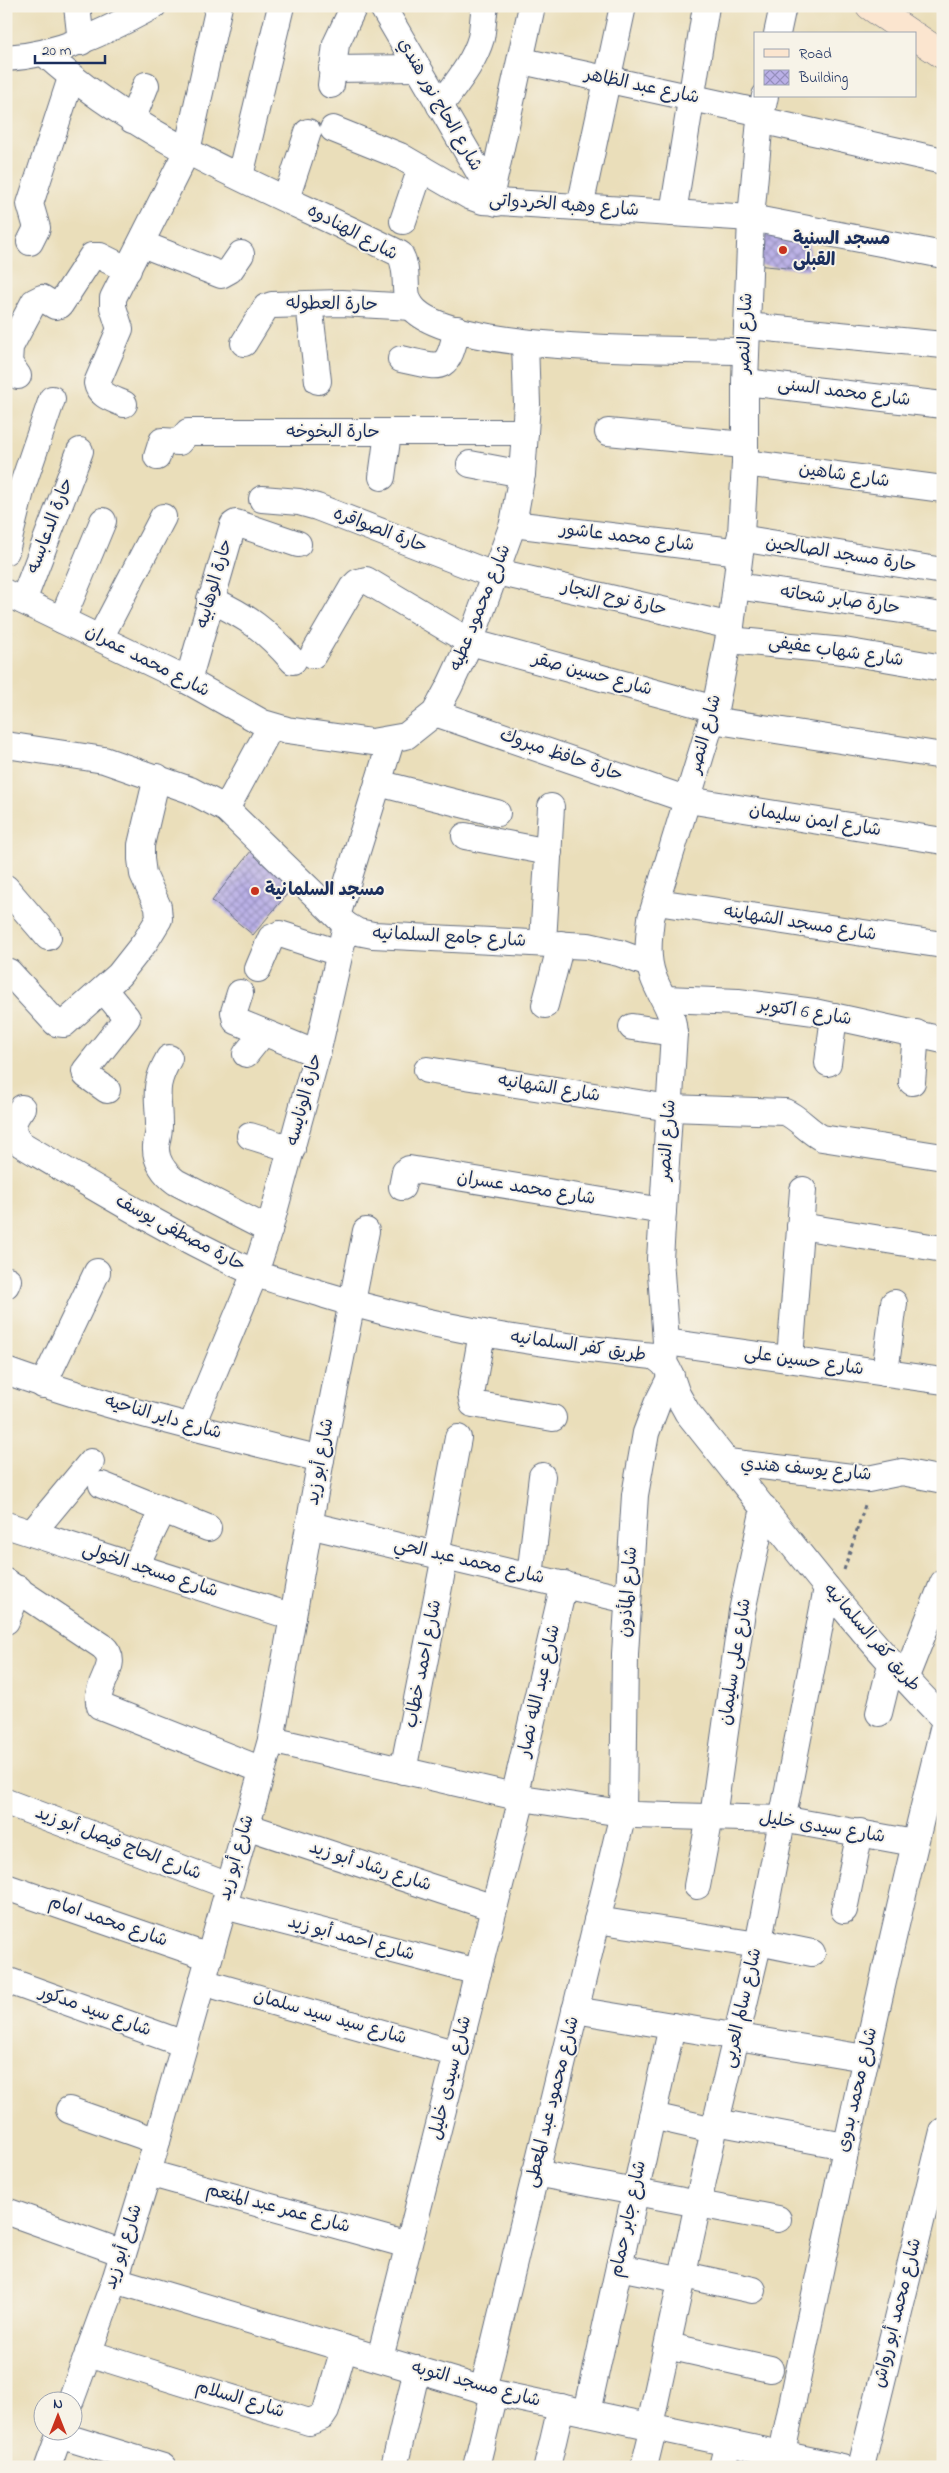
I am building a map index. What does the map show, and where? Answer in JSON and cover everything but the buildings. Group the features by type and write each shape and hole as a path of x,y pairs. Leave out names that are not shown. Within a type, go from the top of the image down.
{"street":[{"path":"77,6 81,42"},
{"path":"6,58 44,53 81,42 153,6"},
{"path":"124,404 103,394 98,389 97,383 120,329 113,307 114,298 188,151 194,75 219,6"},
{"path":"240,176 281,6"},
{"path":"354,6 336,44 332,77 418,68"},
{"name":"شارع الحاج نور هندي","path":"382,6 494,198"},
{"path":"440,106 475,53 481,38 485,6"},
{"path":"494,198 532,6"},
{"path":"580,207 623,6"},
{"path":"673,213 706,6"},
{"path":"778,32 783,6"},
{"path":"870,6 905,25"},
{"path":"916,34 943,55"},
{"name":"شارع الهنادوه","path":"44,53 71,78 132,120 188,151 400,254 406,265 405,293 412,307"},
{"name":"شارع عبد الظاهر","path":"522,61 692,98 762,110 943,161"},
{"path":"30,242 37,225 30,210 30,204 71,78"},
{"path":"132,120 146,85"},
{"name":"شارع النصر","path":"667,1360 660,1287 674,1033 671,1010 653,978 649,964 649,936 651,918 714,714 730,632 740,545 751,218 762,110"},
{"name":"شارع وهبه الخردواتى","path":"286,199 321,131 379,146 469,196 580,207 751,218 943,255"},
{"path":"403,222 421,168"},
{"path":"142,244 221,275 230,270 241,254"},
{"path":"18,376 9,363 10,347 34,302 42,298 55,306 60,305 92,256 100,256 128,270"},
{"path":"310,304 318,381"},
{"name":"حارة العطوله","path":"244,344 268,305 310,304 412,307"},
{"path":"412,307 430,320 457,329 525,343 746,339 943,345"},
{"path":"401,359 434,366 442,365 451,355 457,329"},
{"name":"شارع محمود عطيه","path":"279,728 372,742 406,736 435,713 470,642 514,524 522,474 525,432 525,343"},
{"name":"شارع محمد السنى","path":"745,382 943,405"},
{"path":"6,551 14,483 52,399"},
{"name":"حارة البخوخه","path":"157,457 162,441 179,442 188,432 525,432"},
{"name":"شارع شاهين","path":"608,432 744,454 943,490"},
{"path":"382,477 388,433"},
{"name":"حارة الدعابسه","path":"12,599 80,451"},
{"path":"470,464 522,474"},
{"name":"حارة الصواقره","path":"262,499 280,500 317,507 496,574"},
{"path":"100,638 163,517"},
{"path":"62,620 103,521"},
{"name":"حارة الوهابيه","path":"188,682 210,599 233,525 236,523 298,544"},
{"name":"شارع محمد عاشور","path":"514,524 740,545"},
{"name":"حارة مسجد الصالحين","path":"740,545 943,571"},
{"name":"حارة نوح النجار","path":"496,574 730,632"},
{"name":"شارع حسين صقر","path":"210,599 242,614 303,658 352,588 358,582 366,580 470,642 714,714 943,756"},
{"name":"حارة صابر شحاته","path":"736,586 943,616"},
{"name":"شارع محمد عمران","path":"12,599 100,638 279,728"},
{"name":"شارع شهاب عفيفى","path":"730,632 943,668"},
{"name":"حارة حافظ مبروك","path":"435,713 688,800"},
{"path":"226,809 279,728"},
{"name":"حارة الونايسه","path":"190,1427 255,1273 269,1230 317,1054 339,954 342,920 378,782 391,740"},
{"name":"شارع جامع السلمانيه","path":"6,745 38,748 104,760 190,790 226,809 342,920 358,932 373,935 588,946 649,964"},
{"path":"9,972 60,1024 64,1024 104,990 132,959 159,919 158,907 143,874 140,859 140,845 157,778"},
{"path":"378,782 497,813"},
{"name":"شارع ايمن سليمان","path":"688,800 943,842"},
{"path":"545,1005 552,943 549,852 551,807"},
{"path":"465,836 549,852"},
{"path":"6,888 48,937"},
{"name":"شارع مسجد الشهاينه","path":"657,902 943,945"},
{"path":"258,969 271,938 280,934 339,954"},
{"path":"104,990 127,1018 85,1071 86,1076 107,1090"},
{"path":"240,994 234,1012 236,1022 317,1054"},
{"name":"شارع 6 اكتوبر","path":"666,999 738,1002 834,1016 943,1040"},
{"path":"828,1063 834,1016"},
{"path":"632,1027 674,1033"},
{"path":"246,1054 263,1033"},
{"path":"912,1082 916,1034"},
{"path":"169,1058 160,1074 156,1091 159,1126 156,1145 159,1163 169,1177 176,1182 269,1230"},
{"name":"شارع الشهانيه","path":"427,1070 670,1108 785,1112 795,1116 812,1133 822,1138 943,1157"},
{"name":"حارة مصطفى يوسف","path":"22,1108 13,1119 12,1133 21,1144 106,1194 255,1273"},
{"path":"250,1136 292,1149"},
{"name":"شارع محمد عسران","path":"402,1187 405,1172 410,1170 663,1211"},
{"path":"790,1360 803,1190"},
{"path":"800,1226 943,1249"},
{"name":"شارع أبو زيد","path":"75,2390 114,2280 148,2173 271,1740 321,1459 366,1231"},
{"path":"43,1385 97,1272"},
{"name":"طريق كفر السلمانيه","path":"255,1273 351,1303 482,1333 548,1344 653,1356 667,1360 677,1394 687,1412 831,1594 898,1672 943,1718"},
{"path":"885,1373 894,1303"},
{"path":"482,1333 471,1395 473,1404 553,1418"},
{"name":"شارع حسين على","path":"667,1360 790,1360 943,1381"},
{"name":"شارع المأذون","path":"623,1814 628,1600 639,1464 646,1433 657,1404 667,1360"},
{"name":"شارع داير الناحيه","path":"6,1371 43,1385 190,1427 321,1459"},
{"name":"شارع احمد خطاب","path":"403,1771 458,1438"},
{"path":"32,1533 91,1462"},
{"name":"شارع يوسف هندي","path":"728,1462 868,1479 892,1472 902,1472 943,1480"},
{"path":"530,1576 542,1476"},
{"path":"102,1485 208,1528"},
{"name":"شارع على سليمان","path":"697,1886 712,1817 742,1611 764,1508"},
{"path":"135,1566 164,1510"},
{"name":"شارع مسجد الخولى","path":"6,1524 293,1618"},
{"name":"شارع محمد عبد الحي","path":"310,1525 628,1600"},
{"path":"879,1713 943,1583"},
{"name":"شارع عبد الله نصار","path":"518,1797 564,1584"},
{"path":"6,1621 13,1585 109,1653 110,1664 98,1697 100,1706 262,1770"},
{"name":"شارع سالم العربى","path":"644,2467 698,2204 758,1943 782,1820 831,1594"},
{"name":"شارع محمد بدوى","path":"782,2453 845,2146 914,1843 943,1729"},
{"name":"شارع سيدى خليل","path":"271,1740 518,1797 623,1814 782,1820 860,1832 914,1843"},
{"name":"شارع سيدى خليل","path":"380,2358 494,1908 518,1797"},
{"name":"شارع الحاج فيصل أبو زيد","path":"6,1802 226,1896"},
{"name":"شارع محمود عبد المعطى","path":"476,2467 489,2392 536,2173 623,1814"},
{"name":"شارع رشاد أبو زيد","path":"246,1826 494,1908"},
{"path":"844,1910 860,1832"},
{"name":"شارع محمد امام","path":"6,1887 209,1957"},
{"name":"شارع احمد أبو زيد","path":"226,1896 478,1972"},
{"path":"597,1920 758,1943 812,1953"},
{"name":"شارع سيد مدكور","path":"6,1980 184,2044"},
{"name":"شارع سيد سيد سلمان","path":"202,1982 457,2054"},
{"path":"575,2010 865,2058"},
{"name":"شارع جابر حمام","path":"588,2412 672,2026"},
{"path":"68,2110 157,2141"},
{"path":"652,2116 845,2146"},
{"name":"شارع محمد أبو رواش","path":"861,2467 943,2131"},
{"name":"شارع عمر عبد المنعم","path":"148,2173 408,2244"},
{"path":"536,2173 778,2219"},
{"path":"8,2218 123,2253"},
{"path":"619,2267 753,2290"},
{"name":"شارع مسجد التوبه","path":"114,2280 489,2392 652,2426 725,2455 782,2453 832,2466"},
{"path":"668,2346 770,2369"},
{"name":"شارع السلام","path":"88,2353 310,2422 322,2417 326,2411 344,2348"},
{"path":"394,2467 417,2369"},
{"path":"547,2467 561,2407"},
{"path":"48,2467 58,2440"},
{"path":"81,2440 163,2467"}],"path":[{"path":"831,1594 867,1500"}],"place":[{"name":"مسجد السنية القبلى","path":"783,250"},
{"name":"مسجد السلمانية","path":"255,891"}]}
